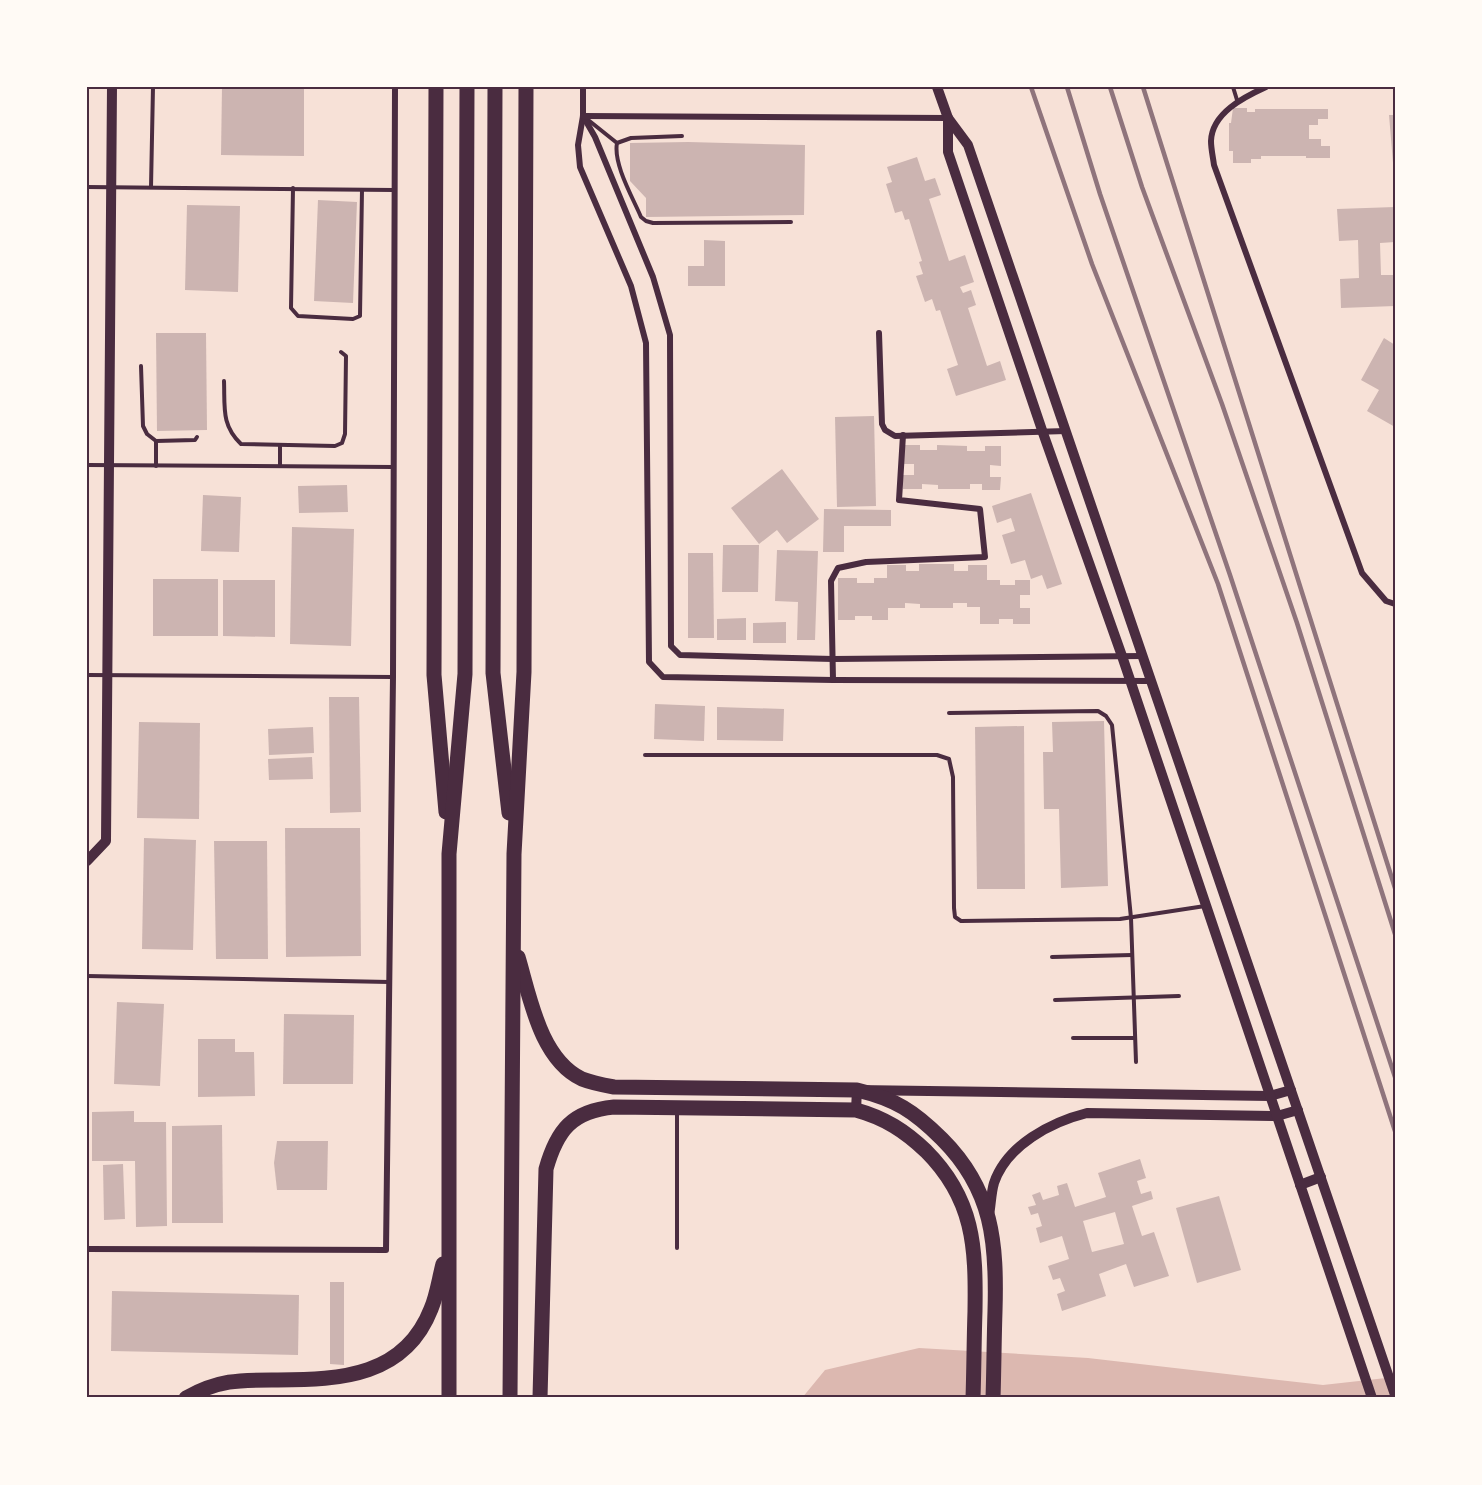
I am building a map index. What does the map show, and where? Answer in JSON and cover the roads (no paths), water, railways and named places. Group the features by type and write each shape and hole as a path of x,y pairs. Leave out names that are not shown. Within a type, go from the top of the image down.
{"highway":[{"path":"436,87 434,675 449,854 448,1398"},
{"path":"449,854 465,674 467,87"},
{"path":"495,87 492,673 514,854"},
{"path":"510,1398 514,854 524,672 526,87"},
{"path":"513,942 548,1046 557,1059 581,1078 596,1084 614,1087 856,1090 879,1095 900,1104 934,1131 971,1174 989,1216 996,1271 993,1398"},
{"path":"540,1398 543,1361 546,1169 557,1137 575,1118 599,1108 856,1110 889,1121 907,1134 936,1161 954,1185 970,1221 976,1271 973,1398"},
{"path":"186,1398 205,1387 233,1381 339,1377 364,1372 386,1364 402,1352 418,1334 431,1309 449,1240"},
{"path":"976,1271 996,1271"}],"main road":[{"path":"87,861 106,841 111,87"},
{"path":"937,87 948,118 968,145 1395,1395"},
{"path":"948,118 948,152 1043,433 1122,656 1372,1398"},
{"path":"856,1110 856,1090 1270,1096 1292,1090"},
{"path":"989,1216 994,1183 1005,1164 1025,1142 1065,1118 1087,1113 1276,1116 1298,1110"},
{"path":"1300,1185 1321,1177"}],"street":[{"path":"87,1249 386,1250 393,677 395,87"},
{"path":"583,87 583,116 578,145 580,167 631,286 646,343 648,662 663,677 1151,681"},
{"path":"1266,87 1237,100 1219,121 1211,139 1214,165 1362,573 1386,602 1395,604"},
{"path":"583,116 948,118"},
{"path":"583,116 595,137 653,277 670,335 671,646 680,655 833,659 1142,656"},
{"path":"879,333 882,424 889,433 895,436 1066,431"},
{"path":"833,680 831,581 838,568 866,562 985,557 981,509 899,500 903,435"}],"lane":[{"path":"152,187 153,87"},
{"path":"1233,87 1237,100"},
{"path":"583,116 617,143"},
{"path":"617,143 631,138 682,136"},
{"path":"617,143 615,151 619,165 641,217 646,221 791,222"},
{"path":"87,187 394,190"},
{"path":"293,188 291,308 298,316 352,319 360,316 362,190"},
{"path":"224,381 226,419 231,434 241,444 335,446 342,442 345,434 346,356 341,352"},
{"path":"141,366 142,426 147,434 156,441 192,441 197,437"},
{"path":"156,441 156,466"},
{"path":"280,444 280,466"},
{"path":"87,465 394,467"},
{"path":"87,675 393,677"},
{"path":"949,713 1098,711 1106,716 1112,725 1131,918 1136,1062"},
{"path":"645,755 937,755 949,759 953,777 955,917 961,921 1131,918 1205,906"},
{"path":"1052,957 1132,955"},
{"path":"87,976 390,982"},
{"path":"1055,1000 1179,996"},
{"path":"1073,1038 1135,1038"},
{"path":"677,1108 677,1248"}],"railway":[{"path":"1031,87 1092,264 1218,584 1395,1131"},
{"path":"1067,87 1100,194 1230,575 1395,1077"},
{"path":"1110,87 1142,187 1222,404 1297,623 1395,934"},
{"path":"1143,87 1395,888"}]}
